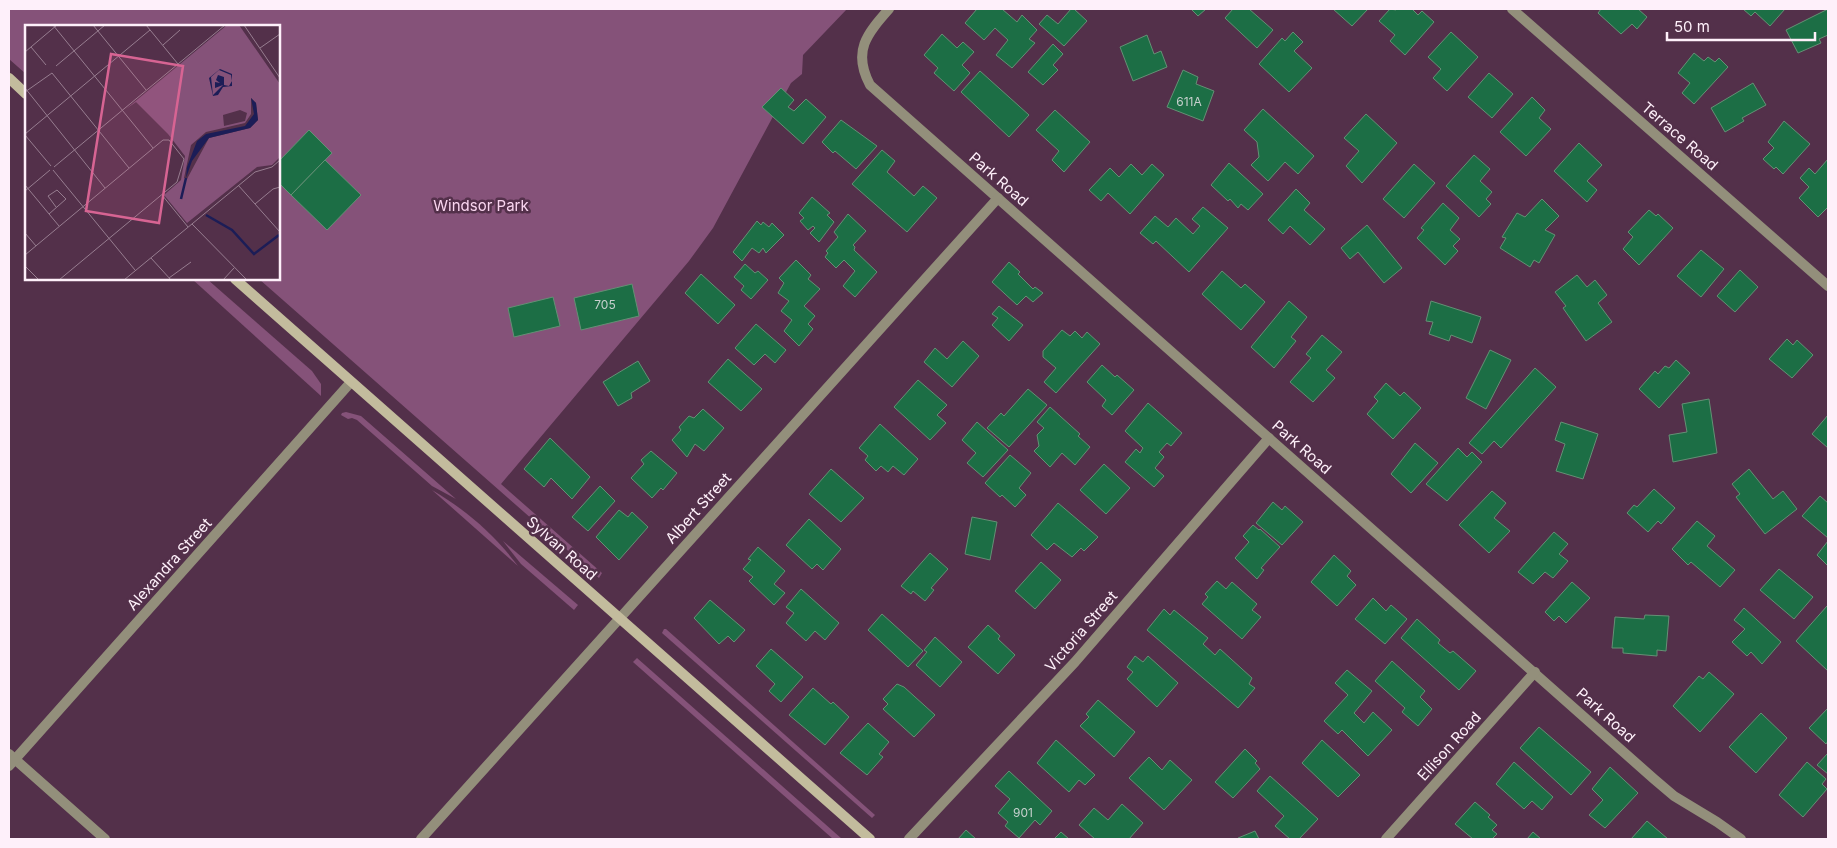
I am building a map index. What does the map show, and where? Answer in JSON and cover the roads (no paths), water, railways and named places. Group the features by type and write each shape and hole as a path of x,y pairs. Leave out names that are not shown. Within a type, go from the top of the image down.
{"street":[{"name":"Park Road","path":"890,9 870,30 863,47 862,61 864,73 870,85 1674,796 1741,839"},
{"name":"Terrace Road","path":"1516,10 1828,286"},
{"path":"9,78 25,93"},
{"name":"Albert Street","path":"421,839 998,198"},
{"name":"Sylvan Road","path":"236,280 870,839"},
{"name":"Alexandra Street","path":"11,760 351,382"},
{"name":"Victoria Street","path":"909,839 1075,662 1268,438"},
{"name":"Ellison Road","path":"1386,839 1535,672"},
{"path":"11,760 105,839"}],"park label":[{"name":"Windsor Park","path":"481,205"}]}
